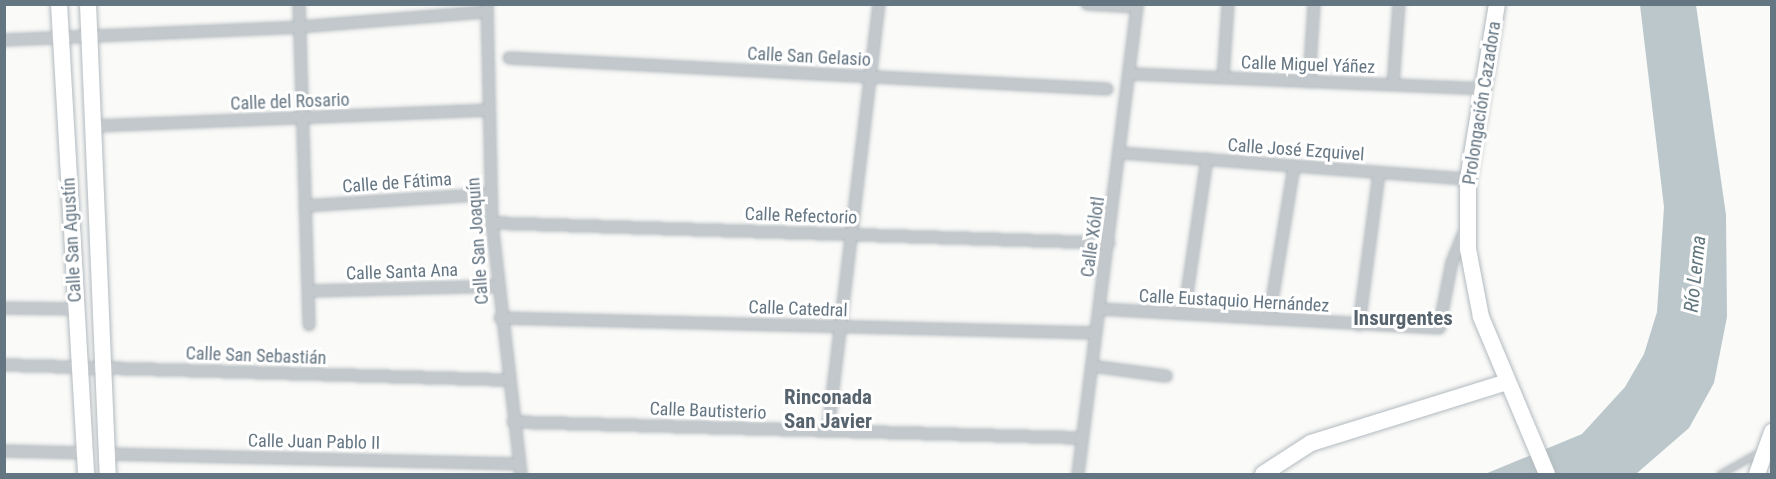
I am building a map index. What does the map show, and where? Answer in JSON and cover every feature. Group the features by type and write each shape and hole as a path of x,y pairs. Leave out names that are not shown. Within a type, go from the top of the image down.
{"street":[{"name":"Calle San Agustín","path":"59,4 86,474"},
{"name":"Calle San Agustín","path":"88,4 108,474"},
{"path":"299,4 309,325"},
{"path":"828,431 879,4"},
{"path":"1087,4 1137,6"},
{"path":"1223,78 1228,4"},
{"path":"1309,82 1314,4"},
{"path":"1393,85 1399,4"},
{"name":"Prolongación Cazadora","path":"1497,4 1468,180 1467,224 1481,317 1547,474"},
{"name":"Calle Xólotl","path":"1078,474 1132,74 1137,6"},
{"path":"4,40 299,27 487,8"},
{"name":"Calle San Joaquín","path":"487,8 492,223 507,380 520,469"},
{"name":"Calle San Gelasio","path":"509,58 1107,89"},
{"name":"Calle Miguel Yáñez","path":"1132,74 1483,90"},
{"name":"Calle del Rosario","path":"93,126 488,110"},
{"name":"Calle José Ezquivel","path":"1121,153 1468,180"},
{"path":"1184,314 1207,159"},
{"path":"1269,319 1294,166"},
{"path":"1359,325 1379,173"},
{"name":"Calle de Fátima","path":"305,206 490,194"},
{"name":"Calle Refectorio","path":"492,223 1109,243"},
{"name":"Calle Eustaquio Hernández","path":"1099,309 1439,328 1452,262 1467,224"},
{"name":"Calle Santa Ana","path":"308,291 497,286"},
{"path":"4,308 75,309"},
{"name":"Calle Catedral","path":"500,318 1096,333"},
{"name":"Calle San Sebastián","path":"4,365 507,380"},
{"path":"1092,366 1166,376"},
{"path":"1263,474 1311,443 1507,382"},
{"name":"Calle Bautisterio","path":"513,422 1082,438"},
{"path":"1757,474 1772,432"},
{"path":"4,451 84,453"},
{"name":"Calle Juan Pablo II","path":"107,454 520,469"}],"lane":[{"path":"1720,474 1768,447"}],"water":[{"name":"Río Lerma","path":"1640,5 1696,5 1726,215 1727,317 1714,383 1689,428 1636,474 1485,474 1582,434 1625,387 1644,354 1657,312 1664,207"}],"district":[{"name":"Insurgentes","path":"1403,318"},
{"name":"Rinconada San Javier","path":"828,409"}]}
